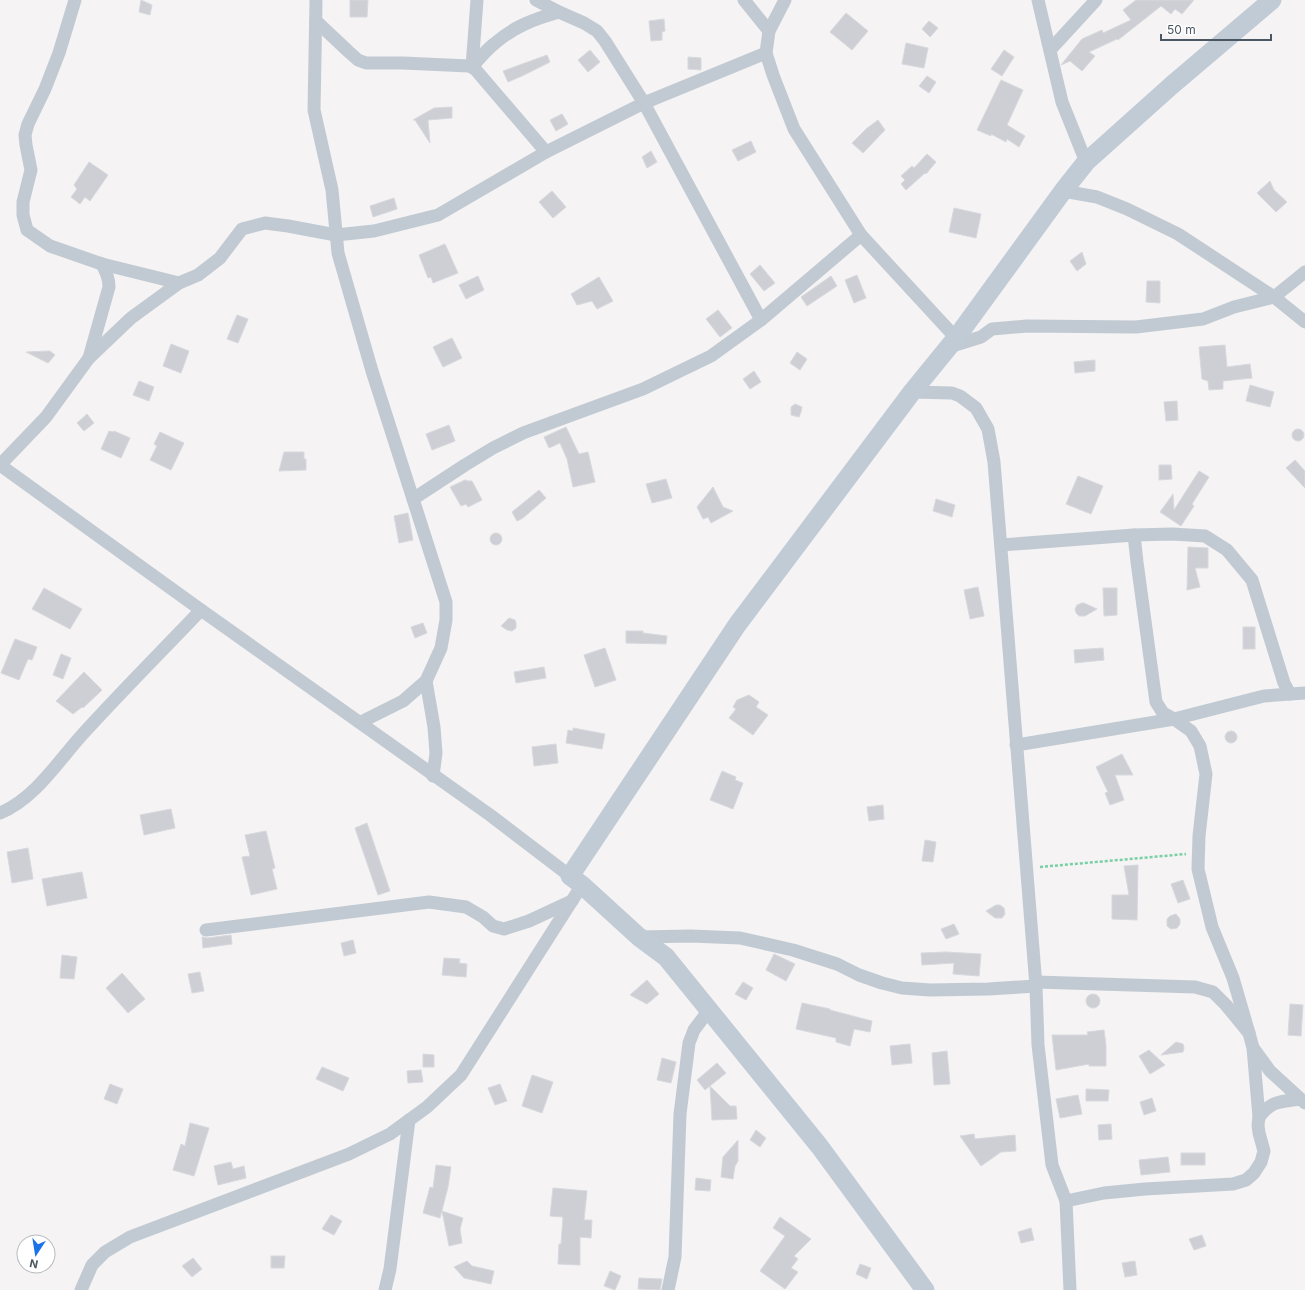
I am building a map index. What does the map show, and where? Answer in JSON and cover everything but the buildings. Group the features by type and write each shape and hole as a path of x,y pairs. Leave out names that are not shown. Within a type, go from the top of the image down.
{"street":[{"path":"75,0 59,53 45,89 28,124 25,135 31,170 23,202 23,215 27,230 50,246 102,264 179,284"},
{"path":"316,0 314,110 332,190 338,253 372,371 446,602 446,620 441,648 426,681 403,701 361,722"},
{"path":"472,67 477,0"},
{"path":"536,0 598,31 644,102 761,320"},
{"path":"744,0 769,31"},
{"path":"784,0 769,31 766,53 773,76 794,129 861,235 952,343"},
{"path":"1038,0 1062,102 1086,162"},
{"path":"1050,50 1096,0"},
{"path":"81,1290 92,1265 105,1252 130,1237 350,1154 390,1134 427,1107 461,1075 572,901 576,880 738,625 912,392 952,343 1063,191 1086,162 1172,85 1272,0"},
{"path":"472,67 493,44 514,29 536,18 559,12"},
{"path":"316,21 348,52 358,60 366,63 403,63 472,67 480,72 546,152"},
{"path":"766,53 644,102 546,152 438,215 374,231 336,235 265,223 242,229 220,258 198,275 179,284 131,318 89,358 46,417 0,465 200,610 361,722 433,776 490,814 576,880 639,938 666,957 820,1147 925,1290"},
{"path":"1063,191 1097,197 1156,222 1178,234 1274,297 1305,322"},
{"path":"413,499 471,461 523,433 642,389 711,356 761,320 861,235"},
{"path":"89,358 109,288 108,276 102,264"},
{"path":"952,343 981,337 992,329 1027,326 1136,327 1203,319 1234,307 1274,297 1305,272"},
{"path":"912,392 952,393 960,396 976,408 988,429 994,462 1036,984 1038,1046 1052,1165 1066,1201 1070,1290"},
{"path":"1000,545 1134,535 1172,534 1205,536 1227,550 1252,580 1284,683 1290,694"},
{"path":"1134,535 1156,702 1163,713 1191,731 1200,746 1206,774 1198,869 1212,927 1233,978 1253,1048 1260,1117"},
{"path":"0,813 12,808 49,775 80,737 200,610"},
{"path":"426,681 434,727 436,753 433,776"},
{"path":"1016,744 1174,719 1264,696 1305,693"},
{"path":"206,930 429,902 466,907 483,917 493,926 504,929 529,921 572,901"},
{"path":"639,938 691,936 740,938 793,950 837,964 882,983 902,988 930,990 981,990 1036,984 1195,987 1212,992 1226,1005 1248,1033"},
{"path":"668,1290 675,1257 680,1114 688,1050 694,1030 709,1010"},
{"path":"1253,1048 1270,1071 1302,1101"},
{"path":"1066,1201 1104,1194 1145,1189 1233,1184 1246,1180 1254,1173 1261,1162 1264,1151 1258,1125 1260,1117 1265,1109 1275,1103 1302,1101"},
{"path":"385,1290 390,1269 409,1120"}],"path":[{"path":"1026,868 1199,853"}]}
